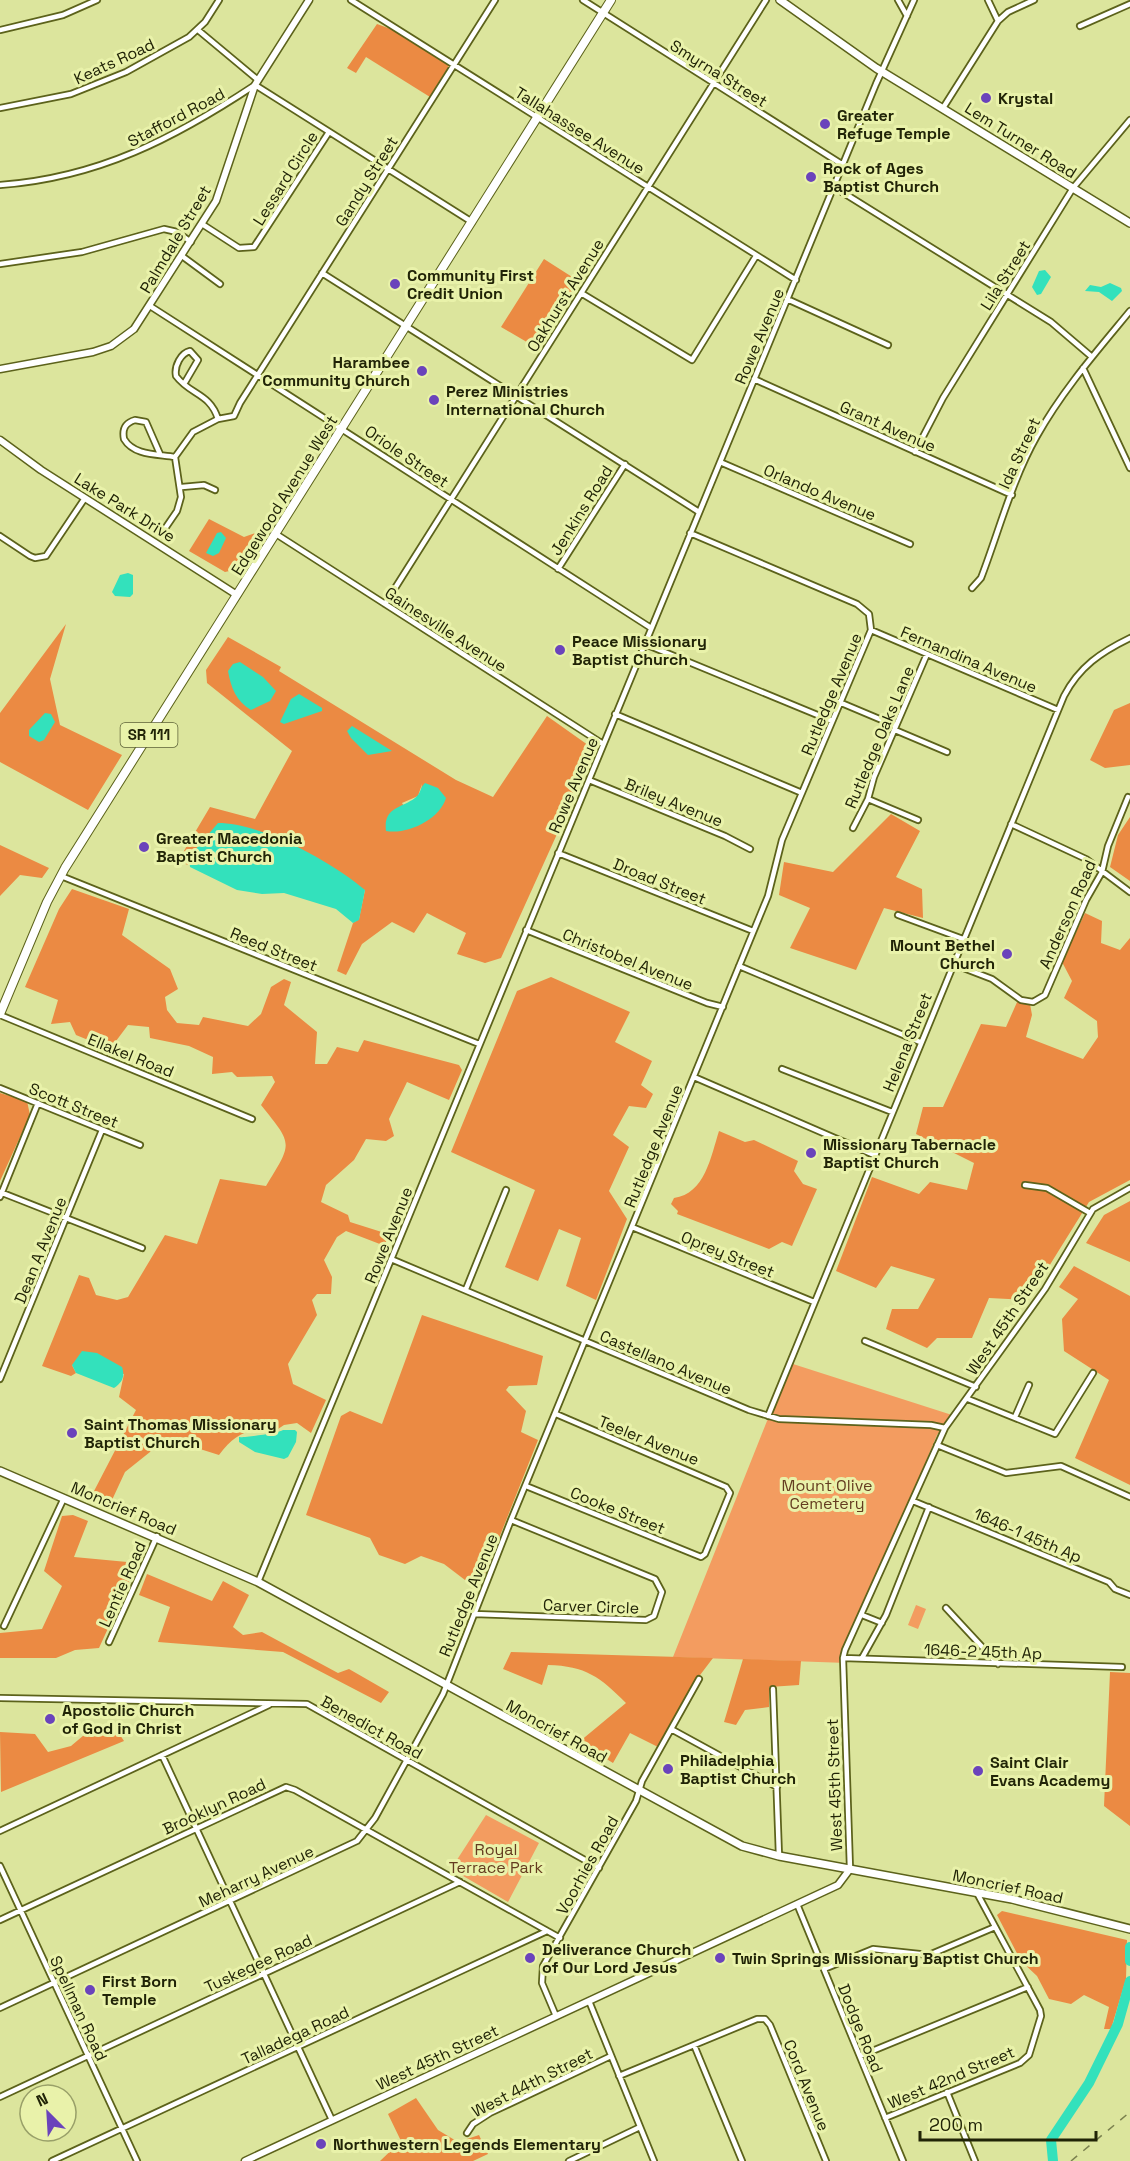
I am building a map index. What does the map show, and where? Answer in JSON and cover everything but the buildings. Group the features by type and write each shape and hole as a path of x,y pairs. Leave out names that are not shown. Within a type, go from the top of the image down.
{"main road":[{"name":"Edgewood Avenue West","path":"0,1015 60,876 539,118 611,0"},
{"name":"Lem Turner Road","path":"780,0 823,33 881,71 1130,222"},
{"name":"Moncrief Road","path":"0,1471 157,1536 258,1582 734,1843 779,1856 977,1893 1130,1929"}],"street":[{"path":"0,30 63,15 97,0"},
{"name":"Keats Road","path":"0,108 52,99 102,84 146,62 198,30 219,0"},
{"name":"Palmdale Street","path":"0,369 93,352 111,346 134,329 191,242 222,187 257,83 309,0"},
{"name":"Tallahassee Avenue","path":"351,0 796,280"},
{"name":"Gandy Street","path":"175,457 194,432 218,420 234,416 257,375 495,0"},
{"name":"Smyrna Street","path":"583,0 843,165"},
{"name":"Oakhurst Avenue","path":"385,604 766,0"},
{"path":"898,0 907,16"},
{"name":"Rowe Avenue","path":"258,1582 881,71 914,0"},
{"path":"988,0 998,21"},
{"path":"943,108 998,21 1008,12 1034,0"},
{"path":"1080,26 1130,4"},
{"path":"198,30 257,83 329,132 473,222"},
{"name":"Stafford Road","path":"0,185 56,178 125,158 164,141 257,83"},
{"name":"Lila Street","path":"915,452 938,406 1073,188 1130,120"},
{"name":"Lessard Circle","path":"202,224 239,248 254,248 329,132"},
{"path":"834,187 1051,322 1092,357"},
{"path":"0,264 82,252 164,229 177,232 191,242"},
{"path":"182,256 220,284"},
{"path":"581,293 692,360 756,256"},
{"path":"321,273 699,512"},
{"path":"788,299 888,345"},
{"name":"Oriole Street","path":"150,306 651,627"},
{"name":"Ida Street","path":"972,588 981,578 1037,436 1083,368 1130,311"},
{"path":"184,384 198,360 190,351 183,354 176,367 176,376 184,384 212,404 218,420"},
{"path":"1083,368 1130,468"},
{"name":"Grant Avenue","path":"754,379 1012,495"},
{"path":"160,454 146,422 135,420 126,424 123,434 127,444 143,453 175,457 182,487 177,511 164,530"},
{"name":"Lake Park Drive","path":"0,440 33,465 237,595"},
{"name":"Orlando Avenue","path":"720,462 910,544"},
{"name":"Jenkins Road","path":"558,568 625,464"},
{"path":"182,487 204,485 214,489"},
{"path":"0,536 30,556 40,558 51,552 85,498"},
{"name":"Rutledge Avenue","path":"446,1684 511,1520 768,896 782,840 871,630 868,614 857,604 690,533"},
{"name":"Gainesville Avenue","path":"276,534 603,744"},
{"name":"Fernandina Avenue","path":"871,630 1058,710"},
{"name":"Helena Street","path":"768,1416 1067,689 1085,666 1109,648 1130,638"},
{"path":"645,644 831,721"},
{"name":"Rutledge Oaks Lane","path":"853,828 868,799 927,654"},
{"path":"840,702 946,752"},
{"path":"615,714 802,793"},
{"name":"Briley Avenue","path":"589,780 725,836 750,849"},
{"name":"Anderson Road","path":"953,964 992,979 1021,1000 1033,1002 1045,995 1086,900 1101,872 1108,846 1128,797"},
{"path":"868,799 918,820"},
{"path":"1011,824 1086,859 1130,892"},
{"name":"Droad Street","path":"558,853 753,931"},
{"name":"Reed Street","path":"60,876 479,1044"},
{"path":"898,915 963,939"},
{"name":"Christobel Avenue","path":"526,930 706,1003 723,1007"},
{"path":"739,966 920,1042"},
{"name":"Ellakel Road","path":"0,1015 252,1119"},
{"path":"782,1069 892,1112"},
{"path":"694,1077 874,1155"},
{"name":"Scott Street","path":"0,1088 140,1145"},
{"path":"38,1103 1,1194 142,1248"},
{"name":"Dean A Avenue","path":"0,1379 102,1130"},
{"path":"1024,1185 1047,1188 1090,1213"},
{"name":"West 45th Street","path":"245,2161 838,1886 850,1869 843,1658 945,1428 1045,1289 1090,1213 1097,1205 1130,1188"},
{"path":"466,1289 506,1190"},
{"name":"Oprey Street","path":"632,1227 814,1302"},
{"name":"Castellano Avenue","path":"391,1259 768,1416 779,1419 931,1425 945,1428"},
{"path":"865,1341 976,1387"},
{"path":"968,1399 1055,1434 1093,1373"},
{"path":"1016,1417 1029,1385"},
{"name":"Teeler Avenue","path":"556,1414 722,1483 730,1492 705,1554 701,1557"},
{"path":"937,1445 1006,1473 1061,1466 1130,1497"},
{"name":"Cooke Street","path":"526,1486 701,1557"},
{"path":"4,1626 64,1498"},
{"name":"1646-1 45th Ap","path":"913,1501 1102,1579 1115,1589 1130,1595"},
{"path":"862,1658 882,1623 929,1507"},
{"name":"Carver Circle","path":"474,1614 646,1620 657,1611 662,1592 655,1579 511,1520"},
{"name":"Lentie Road","path":"109,1642 157,1536"},
{"path":"946,1608 998,1664"},
{"path":"862,1615 882,1623"},
{"name":"1646-2 45th Ap","path":"843,1658 1122,1667"},
{"name":"Voorhies Road","path":"556,2016 541,1977 543,1966 636,1801 671,1729 699,1679"},
{"name":"Meharry Avenue","path":"0,2008 352,1844 367,1830 407,1760 446,1684"},
{"path":"773,1689 779,1856"},
{"name":"Benedict Road","path":"0,1698 271,1703 311,1706 599,1868"},
{"path":"0,1831 271,1703"},
{"path":"671,1729 777,1787"},
{"path":"162,1755 332,2120"},
{"name":"Brooklyn Road","path":"0,1920 286,1787 560,1938"},
{"name":"Spellman Road","path":"0,1866 137,2161"},
{"name":"Tuskegee Road","path":"0,2097 460,1882"},
{"path":"860,2056 1028,1987 977,1893"},
{"name":"Dodge Road","path":"797,1904 903,2161"},
{"path":"824,1969 873,1950 929,1955 995,1927"},
{"name":"Talladega Road","path":"52,2161 547,1930"},
{"name":"West 42nd Street","path":"885,2118 1026,2059 1041,2016 1028,1987"},
{"path":"589,2001 654,2161"},
{"name":"Cord Avenue","path":"694,2045 757,2019 765,2019 770,2025 826,2161"},
{"path":"619,2076 694,2045 742,2161"},
{"name":"West 44th Street","path":"467,2133 473,2124 490,2114 611,2056"},
{"path":"947,2092 975,2161"},
{"path":"569,2161 640,2127"}],"green space":[{"name":"Mount Olive Cemetery","path":"793,1364 952,1415 937,1435 912,1495 917,1497 848,1651 847,1663 673,1657 767,1421"},
{"path":"916,1605 926,1609 918,1629 908,1625"},
{"name":"Royal Terrace Park","path":"486,1815 539,1843 508,1902 451,1869"}],"shaded area":[{"path":"377,24 399,32 450,64 430,97 366,57 356,73 347,68"},
{"path":"544,259 580,282 537,348 501,327"},
{"path":"209,519 244,537 258,532 262,534 238,569 225,572 189,551"},
{"path":"66,624 50,679 60,725 122,755 88,810 0,762 0,713"},
{"path":"228,637 281,667 279,671 456,780 493,797 547,716 595,750 501,958 485,963 457,954 466,933 427,913 414,933 392,922 362,944 346,975 337,971 353,923 359,919 365,890 189,857 188,865 178,861 210,807 255,819 292,751 207,683 206,670","holes":["422,784 416,826 402,803 418,796"]},
{"path":"1130,703 1130,765 1105,768 1090,760 1114,710"},
{"path":"891,814 920,831 896,877 922,889 923,918 884,908 856,970 790,948 810,908 779,895 784,862 833,872"},
{"path":"1130,817 1130,881 1110,867 1118,835"},
{"path":"0,845 49,868 42,878 20,875 0,896"},
{"path":"72,889 129,909 122,935 170,969 178,989 165,997 167,1010 177,1023 199,1025 203,1017 248,1026 261,1014 271,987 284,979 291,982 284,1005 317,1032 315,1064 327,1064 337,1047 358,1052 364,1040 459,1065 462,1070 449,1100 407,1082 389,1119 394,1136 386,1141 366,1139 354,1160 326,1185 321,1202 348,1215 350,1222 388,1234 385,1246 346,1231 337,1237 324,1260 332,1277 331,1294 317,1294 312,1300 317,1315 288,1364 293,1384 326,1400 311,1433 297,1423 284,1425 275,1431 249,1431 236,1437 219,1455 162,1437 157,1439 150,1452 125,1472 112,1500 93,1493 136,1410 119,1397 124,1374 72,1365 76,1373 71,1376 42,1366 79,1275 89,1278 96,1295 117,1300 128,1297 165,1235 197,1244 220,1179 266,1186 285,1152 286,1144 279,1128 261,1105 275,1082 272,1076 237,1077 232,1072 212,1074 213,1057 189,1046 150,1038 149,1027 128,1025 110,1049 76,1035 70,1022 51,1024 58,1000 25,987 59,909"},
{"path":"1085,913 1102,921 1101,943 1120,950 1130,938 1130,1180 1089,1202 1028,1300 989,1298 972,1338 937,1338 927,1348 886,1329 892,1309 918,1309 935,1279 891,1266 876,1288 836,1271 872,1177 919,1194 930,1182 967,1190 974,1163 916,1134 923,1107 943,1107 981,1024 1006,1027 1018,1000 1030,1004 1032,1015 1026,1037 1083,1059 1098,1037 1097,1021 1064,998 1072,981 1062,962"},
{"path":"551,977 630,1012 615,1042 652,1061 641,1085 653,1094 646,1108 629,1106 613,1135 629,1147 609,1191 627,1219 596,1300 566,1286 581,1238 559,1229 538,1281 505,1267 535,1190 451,1152 517,991"},
{"path":"0,1093 27,1101 30,1115 0,1181"},
{"path":"719,1131 745,1142 754,1140 798,1161 794,1171 803,1184 817,1189 792,1246 782,1242 769,1249 677,1214 678,1211 671,1204 674,1198 685,1195 700,1182"},
{"path":"1130,1201 1130,1262 1086,1243 1104,1215"},
{"path":"1074,1266 1130,1296 1130,1485 1075,1458 1109,1380 1064,1351 1062,1319 1078,1299 1059,1287"},
{"path":"422,1315 543,1356 537,1385 509,1386 506,1390 526,1411 521,1432 538,1440 482,1581 465,1580 444,1564 421,1556 405,1564 379,1555 370,1538 306,1515 341,1416 350,1411 382,1424"},
{"path":"73,1515 88,1521 74,1557 138,1563 99,1648 75,1650 56,1658 0,1658 0,1633 42,1629 62,1586 44,1571 62,1516"},
{"path":"147,1574 212,1601 223,1581 249,1595 233,1627 243,1635 262,1632 338,1673 349,1669 389,1692 381,1703 283,1652 158,1642 170,1607 139,1595"},
{"path":"511,1652 713,1658 697,1679 658,1747 630,1733 613,1763 579,1742 626,1703 600,1680 573,1668 548,1665 542,1685 503,1669"},
{"path":"743,1659 801,1661 799,1685 769,1687 769,1707 745,1710 736,1725 724,1722"},
{"path":"1110,1672 1130,1673 1130,1826 1104,1806"},
{"path":"0,1732 35,1734 48,1752 71,1746 84,1735 120,1735 124,1741 1,1792"},
{"path":"1002,1911 1127,1940 1126,1979 1111,2029 1104,2029 1109,2007 1084,1995 1071,2004 1049,1999 1037,1976 1021,1961 997,1915"},
{"path":"416,2098 438,2130 458,2142 479,2135 488,2154 473,2161 380,2161 401,2141 388,2114"}],"water":[{"path":"1045,270 1051,277 1041,294 1037,295 1032,287 1039,271"},
{"path":"1110,283 1121,288 1122,291 1112,301 1099,292 1085,291 1090,285 1101,287"},
{"path":"221,532 226,538 219,553 213,556 206,553 217,533"},
{"path":"128,573 133,575 133,594 130,597 115,596 112,592 120,575"},
{"path":"240,662 263,677 276,691 270,701 251,710 238,698 229,677 228,671 233,664"},
{"path":"299,694 322,708 322,711 284,724 280,722 291,699"},
{"path":"45,713 51,714 55,722 44,740 39,742 29,736 29,730"},
{"path":"352,726 392,751 368,755 347,731"},
{"path":"425,783 438,788 446,798 443,806 430,819 413,828 395,832 386,831 387,817 390,813 417,796"},
{"path":"218,823 236,825 275,837 316,856 351,879 365,890 359,920 353,923 336,909 284,893 262,894 237,890 190,867 189,857"},
{"path":"82,1351 97,1353 122,1367 121,1381 114,1388 76,1373 72,1365"},
{"path":"283,1430 297,1432 296,1442 288,1457 284,1459 255,1452 239,1442 239,1437"}],"waterway":[{"path":"1130,1947 1130,1961"},
{"path":"1053,2161 1051,2140 1089,2083 1118,2024 1130,1981"}],"railway":[{"path":"1071,2161 1130,2112"}],"place":[{"name":"Krystal","path":"986,98"},
{"name":"Greater Refuge Temple","path":"825,124"},
{"name":"Rock of Ages Baptist Church","path":"811,177"},
{"name":"Community First Credit Union","path":"395,284"},
{"name":"Harambee Community Church","path":"422,371"},
{"name":"Perez Ministries International Church","path":"434,400"},
{"name":"Peace Missionary Baptist Church","path":"560,650"},
{"name":"Greater Macedonia Baptist Church","path":"144,847"},
{"name":"Mount Bethel Church","path":"1007,954"},
{"name":"Missionary Tabernacle Baptist Church","path":"811,1153"},
{"name":"Saint Thomas Missionary Baptist Church","path":"72,1433"},
{"name":"Apostolic Church of God in Christ","path":"50,1719"},
{"name":"Philadelphia Baptist Church","path":"668,1769"},
{"name":"Saint Clair Evans Academy","path":"978,1771"},
{"name":"Deliverance Church of Our Lord Jesus","path":"530,1958"},
{"name":"Twin Springs Missionary Baptist Church","path":"720,1958"},
{"name":"First Born Temple","path":"90,1990"},
{"name":"Northwestern Legends Elementary","path":"321,2144"}]}
